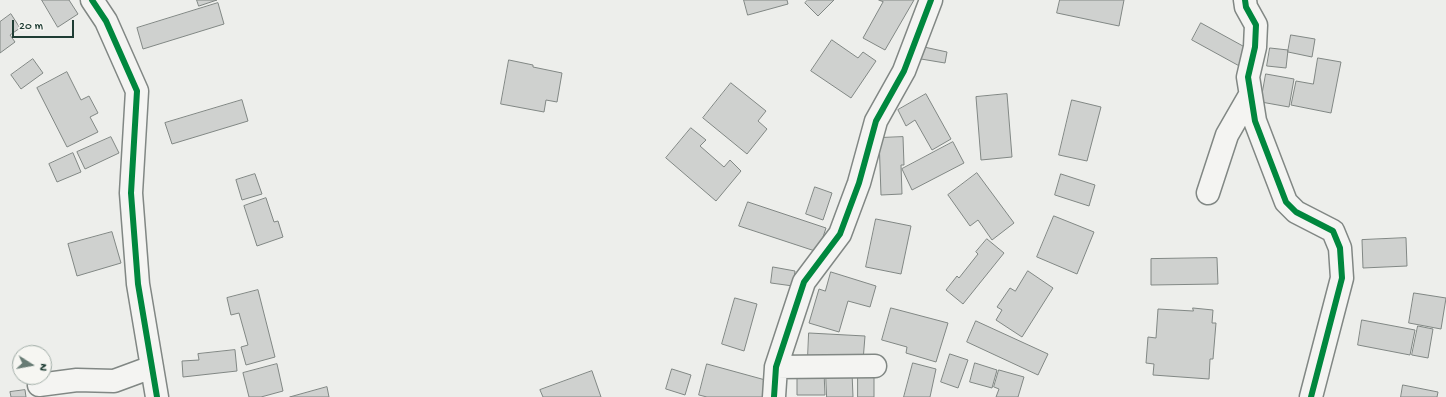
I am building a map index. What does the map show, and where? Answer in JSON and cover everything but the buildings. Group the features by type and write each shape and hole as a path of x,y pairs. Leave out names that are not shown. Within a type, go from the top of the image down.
{"street":[{"path":"92,0 106,20 137,91 131,193 138,284 157,397"},
{"path":"774,397 776,367 804,282 840,234 859,183 876,121 904,71 931,0"},
{"path":"1245,0 1246,7 1256,25 1255,47 1248,77 1255,121 1286,202 1296,212 1333,231 1340,248 1342,278 1311,397"},
{"path":"1208,193 1227,135 1250,95"},
{"path":"776,367 875,366"},
{"path":"39,386 76,380 114,381 152,367"}],"cycle path":[{"path":"92,0 106,21 137,91 131,193 138,284 157,397"},
{"path":"774,397 776,367 804,282 840,234 859,183 876,121 904,71 931,0"},
{"path":"1245,0 1246,7 1256,25 1255,47 1248,77 1255,121 1286,202 1296,212 1333,231 1340,248 1342,278 1311,397"}]}
